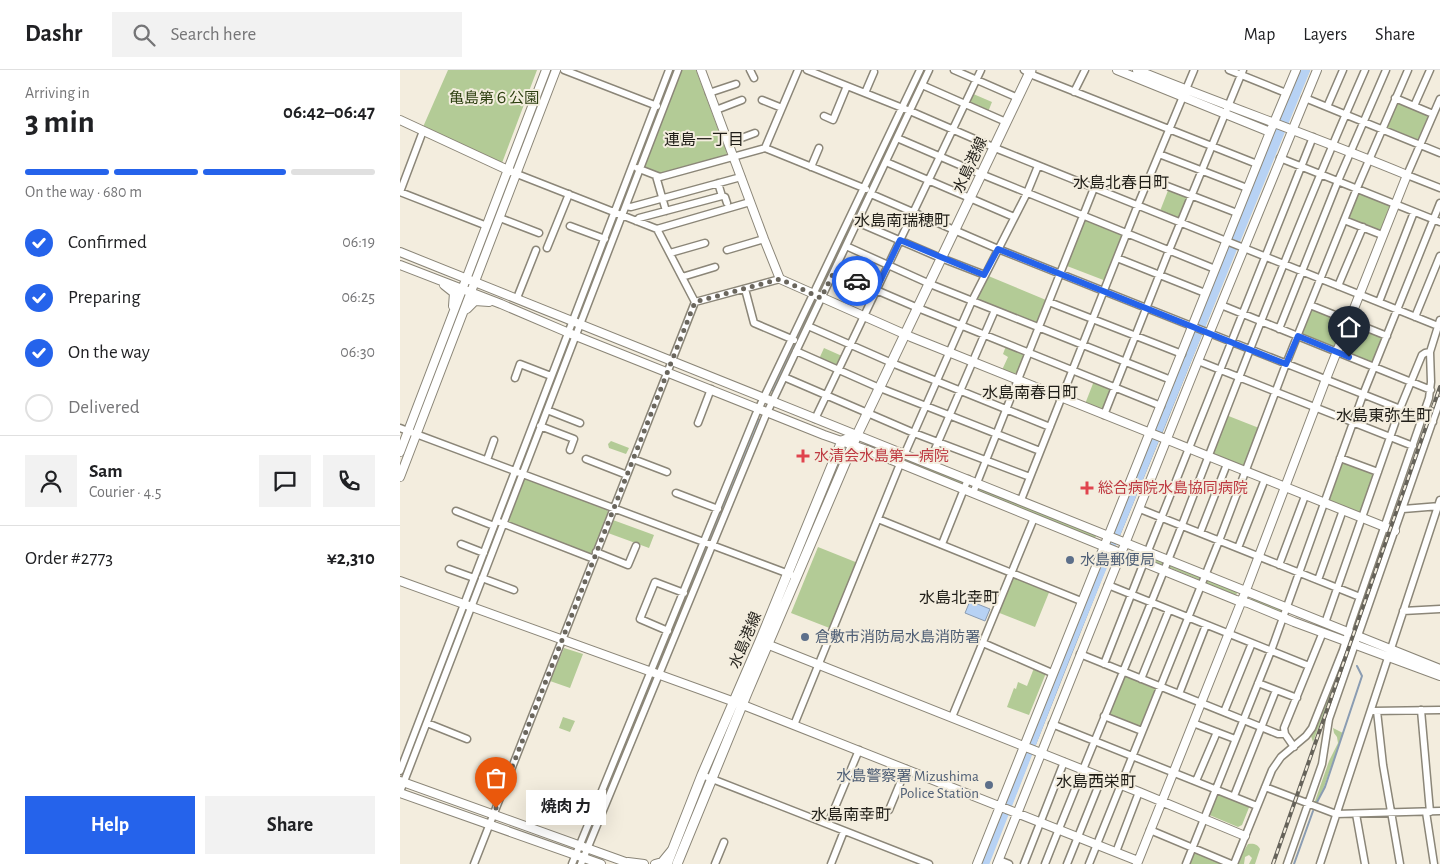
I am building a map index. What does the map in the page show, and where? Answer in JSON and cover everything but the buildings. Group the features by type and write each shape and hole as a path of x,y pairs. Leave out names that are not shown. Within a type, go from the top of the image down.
{"main road":[{"name":"水島港線","path":"679,864 679,846 702,775 738,703 796,577 867,413 1018,98 1028,71"},
{"path":"842,442 857,435"},
{"name":"水島港線","path":"764,643 787,573 842,442"},
{"name":"水島港線","path":"667,864 679,846 713,779 738,703"}],"street":[{"path":"400,452 546,70"},
{"path":"458,328 556,70"},
{"path":"564,70 659,107"},
{"path":"519,472 551,376 572,334 619,214 659,107 669,70"},
{"path":"659,107 678,70"},
{"path":"701,70 780,279"},
{"path":"750,70 754,78"},
{"path":"764,148 798,70"},
{"path":"808,70 952,131 1397,310 1439,323 1430,352 1431,390 1423,418 1315,724 1306,736 1281,757 1272,770 1232,864 1150,830"},
{"path":"583,861 600,809 652,671 668,631 685,602 684,593 796,351 796,340 808,326 817,296 834,272 844,242 857,222 868,191 886,162 897,138 920,70"},
{"path":"621,757 660,674 708,544 718,509 759,408 796,340 906,110 929,70"},
{"path":"954,70 1018,98"},
{"path":"815,419 981,70"},
{"path":"1074,92 1085,70"},
{"path":"1116,70 1141,73 1184,94 1226,110 1283,125 1440,188"},
{"path":"1021,500 1194,70"},
{"path":"1229,70 1242,72 1286,93"},
{"path":"976,864 1008,810 1031,749 1052,724 1108,585 1112,549 1116,538 1140,509 1158,437 1161,406 1195,327 1205,293 1215,269 1235,244 1280,158 1286,93 1296,70"},
{"path":"1009,864 998,862 1008,810 1031,749 1052,673 1081,601 1112,549 1158,437 1198,361 1207,332 1221,306 1235,244 1237,213 1270,132 1283,125 1305,98 1317,70"},
{"path":"1327,107 1343,70"},
{"path":"1045,864 1181,526 1260,321 1365,70"},
{"path":"1279,329 1338,181 1386,70"},
{"path":"1089,864 1206,574 1356,188 1408,70"},
{"path":"1414,106 1430,70"},
{"path":"1028,71 1074,92 1257,164"},
{"path":"865,93 874,72"},
{"path":"1104,415 1180,222 1242,72"},
{"path":"709,93 736,84"},
{"path":"922,85 1006,122"},
{"path":"824,116 833,120 847,86"},
{"path":"1305,98 1440,153"},
{"path":"1395,98 1433,114"},
{"path":"400,581 794,724 1138,862 1242,601 1382,235 1440,99"},
{"path":"716,110 742,100"},
{"path":"762,100 782,108"},
{"path":"1226,110 1238,120 1270,132"},
{"path":"400,120 517,174 657,229 750,202"},
{"path":"1238,120 1283,125"},
{"path":"423,131 401,184 400,192 486,226"},
{"path":"728,143 756,133"},
{"path":"1148,551 1313,137"},
{"path":"897,138 1215,269"},
{"path":"636,168 660,177 764,148 868,191 913,213 998,249 1433,422"},
{"path":"811,167 818,148"},
{"path":"1159,154 1247,188"},
{"path":"1280,158 1437,220"},
{"path":"886,162 1014,217"},
{"path":"905,454 984,275 1027,192 1038,166"},
{"path":"577,322 605,239 619,214 626,206 636,168"},
{"path":"656,176 666,211"},
{"path":"626,206 631,207 741,177"},
{"path":"1149,179 1237,213"},
{"path":"718,183 722,196 725,197 727,203"},
{"path":"973,493 1094,188"},
{"path":"547,248 569,194"},
{"path":"636,221 639,218 722,196"},
{"path":"1186,864 1271,651 1363,395 1397,310 1437,220 1440,203"},
{"path":"1379,302 1414,212"},
{"path":"500,218 539,233"},
{"path":"1344,220 1382,235"},
{"path":"857,222 984,275"},
{"path":"570,226 605,239"},
{"path":"1338,286 1363,228"},
{"path":"474,864 695,302 657,229"},
{"path":"726,250 764,239"},
{"path":"844,242 930,284 1171,380"},
{"path":"670,253 705,243"},
{"path":"517,298 536,250"},
{"path":"400,252 772,400 815,419 1168,558 1325,623 1357,641 1440,669"},
{"path":"436,266 458,270 464,269 476,252"},
{"path":"485,256 482,273 484,279 504,293"},
{"path":"1416,317 1440,256"},
{"path":"1117,258 1205,293"},
{"path":"400,265 1163,569 1200,586 1323,632 1347,636"},
{"path":"682,277 715,267"},
{"path":"834,272 961,326 1161,406"},
{"path":"431,277 454,293 449,325"},
{"path":"695,302 780,279 905,335 1395,531"},
{"path":"745,289 754,323 796,340"},
{"path":"400,476 408,431 467,309 475,302 501,304"},
{"path":"1049,302 1182,354"},
{"path":"1310,305 1387,336"},
{"path":"1221,306 1431,390"},
{"path":"929,463 995,310"},
{"path":"808,326 892,363 1050,427"},
{"path":"572,334 547,410 474,578 468,605 427,723 402,781 400,793 576,855 583,861 601,864"},
{"path":"796,351 880,388 1040,451"},
{"path":"1325,623 1400,409 1422,355 1425,352 1430,352"},
{"path":"1198,361 1413,446"},
{"path":"515,378 520,364 551,376"},
{"path":"784,377 938,442 1030,477"},
{"path":"698,423 711,389"},
{"path":"1287,864 1323,758 1329,719 1440,400"},
{"path":"547,410 580,423"},
{"path":"540,426 574,439 570,450"},
{"path":"408,431 796,577"},
{"path":"487,460 494,440"},
{"path":"1340,458 1378,472"},
{"path":"586,459 627,475"},
{"path":"633,459 667,472"},
{"path":"794,724 900,464"},
{"path":"1200,533 1227,464"},
{"path":"942,544 968,479"},
{"path":"1238,548 1264,479"},
{"path":"676,493 718,509"},
{"path":"1280,565 1305,496"},
{"path":"1320,864 1373,711 1389,653 1439,504 1403,509"},
{"path":"1140,509 1360,597"},
{"path":"1318,580 1343,510"},
{"path":"456,511 628,565 636,546"},
{"path":"952,717 1034,518"},
{"path":"878,519 1081,601"},
{"path":"400,771 468,605 482,578 498,523"},
{"path":"461,544 484,553"},
{"path":"1104,664 1144,562"},
{"path":"448,569 474,578"},
{"path":"482,578 514,590"},
{"path":"668,631 640,619 655,582 684,593"},
{"path":"1108,585 1309,666"},
{"path":"1403,611 1440,609"},
{"path":"1140,678 1169,610"},
{"path":"1179,694 1206,625"},
{"path":"1294,746 1285,734 1284,728 1323,632"},
{"path":"764,643 1121,784 1245,836"},
{"path":"983,643 1052,673"},
{"path":"1224,712 1252,643"},
{"path":"1389,653 1440,676"},
{"path":"1080,654 1278,734 1285,734"},
{"path":"1258,682 1297,698"},
{"path":"1234,796 1276,690"},
{"path":"1420,710 1434,864"},
{"path":"1373,711 1440,710"},
{"path":"1373,711 1400,864"},
{"path":"1104,716 1142,731"},
{"path":"427,723 467,739"},
{"path":"1193,723 1235,739"},
{"path":"1052,724 1257,806"},
{"path":"1196,781 1217,732"},
{"path":"828,824 859,750"},
{"path":"1024,864 1064,762"},
{"path":"889,810 906,769"},
{"path":"702,775 929,864"},
{"path":"1067,864 1102,777"},
{"path":"402,781 627,863 644,864"},
{"path":"1264,787 1336,814 1440,811"},
{"path":"1116,852 1139,792"},
{"path":"572,864 600,809"},
{"path":"1356,814 1365,864"},
{"path":"831,864 844,831"},
{"path":"715,864 724,842"},
{"path":"655,864 662,862 679,846"}],"green space":[{"name":"亀島第６公園","path":"448,70 537,70 502,163 423,127"},
{"path":"681,70 696,70 727,153 726,156 661,174 644,165"},
{"path":"971,93 992,102 988,112 967,103"},
{"path":"1397,101 1429,114 1417,142 1384,128"},
{"path":"1169,188 1189,196 1179,218 1160,211"},
{"path":"1358,191 1390,205 1380,232 1347,219"},
{"path":"1086,218 1125,234 1106,281 1067,266"},
{"path":"986,275 1046,300 1036,324 975,299"},
{"path":"1311,308 1344,321 1333,349 1301,335"},
{"path":"1351,324 1383,336 1372,364 1341,352"},
{"path":"1006,346 1025,353 1017,373 1012,374 1002,370 1008,357 1003,354"},
{"path":"824,348 842,356 837,367 819,359"},
{"path":"1094,381 1112,389 1103,411 1085,404"},
{"path":"1226,415 1259,428 1244,467 1210,453"},
{"path":"611,441 629,448 626,454 609,448 608,444"},
{"path":"902,459 963,482 962,485"},
{"path":"1342,460 1375,474 1360,514 1327,500"},
{"path":"526,479 607,510 609,513 592,554 589,555 507,522 523,480"},
{"path":"978,488 1096,536 1095,538 977,491"},
{"path":"613,520 654,535 649,548 608,533"},
{"path":"818,547 858,563 832,629 791,613"},
{"path":"1132,549 1164,563 1162,565 1131,553"},
{"path":"1169,564 1202,577 1200,580 1168,567"},
{"path":"1015,576 1050,590 1035,627 997,612 1012,577"},
{"path":"1208,579 1238,591 1236,595 1206,583 1205,581"},
{"path":"1252,598 1282,610 1282,612 1251,600"},
{"path":"564,648 583,654 570,688 550,681"},
{"path":"1034,668 1046,673 1029,715 1007,707 1018,682 1027,686"},
{"path":"1123,675 1156,689 1140,728 1107,715"},
{"path":"1333,684 1335,684 1313,742 1311,736"},
{"path":"563,717 575,721 570,732 559,728"},
{"path":"1333,728 1343,733 1324,787 1316,804 1314,804 1329,761 1338,743"},
{"path":"1216,792 1250,805 1242,825 1238,827 1207,814"},
{"path":"1248,844 1255,844 1260,849 1255,864 1249,864 1252,858 1249,855 1245,857 1244,864 1236,864"},
{"path":"1194,850 1226,864 1188,864"}],"water":[{"path":"672,70 675,70 582,314 579,313"},
{"path":"923,70 927,70 774,391 771,390"},
{"path":"567,343 570,344 472,599 470,598"},
{"path":"757,419 761,420 660,667 656,666"},
{"path":"970,601 990,609 985,621 965,613"},
{"path":"464,611 466,612 405,773 402,772"},
{"path":"651,679 655,680 590,838 586,836"}],"waterway":[{"path":"984,864 1065,657 1305,70"},
{"path":"1285,125 1309,70"},
{"path":"1161,434 1283,130"},
{"path":"1118,538 1159,438"},
{"path":"1034,747 1112,551"},
{"path":"1316,804 1325,787 1362,676 1357,666"},
{"path":"1010,807 1032,751"},
{"path":"987,864 1008,811"},
{"path":"1294,864 1313,811"}],"railway":[{"path":"1273,864 1440,387"}],"way so far":[{"path":"496,808 695,302 780,279 821,298 834,272 857,281"}],"place":[{"name":"水清会水島第一病院","path":"803,456"},
{"name":"総合病院水島協同病院","path":"1087,488"},
{"name":"水島郵便局","path":"1070,560"},
{"name":"倉敷市消防局水島消防署","path":"805,637"},
{"name":"水島警察署 Mizushima Police Station","path":"989,785"},
{"name":"焼肉 力","path":"496,808"}],"district":[{"name":"連島一丁目","path":"704,139"},
{"name":"水島北春日町","path":"1121,182"},
{"name":"水島南瑞穂町","path":"902,220"},
{"name":"水島南春日町","path":"1030,392"},
{"name":"水島東弥生町","path":"1384,415"},
{"name":"水島北幸町","path":"959,597"},
{"name":"水島西栄町","path":"1096,781"},
{"name":"水島南幸町","path":"851,814"}],"route":[{"path":"857,281 876,290 900,240 984,275 998,249 1286,364 1298,336 1349,357"}]}
